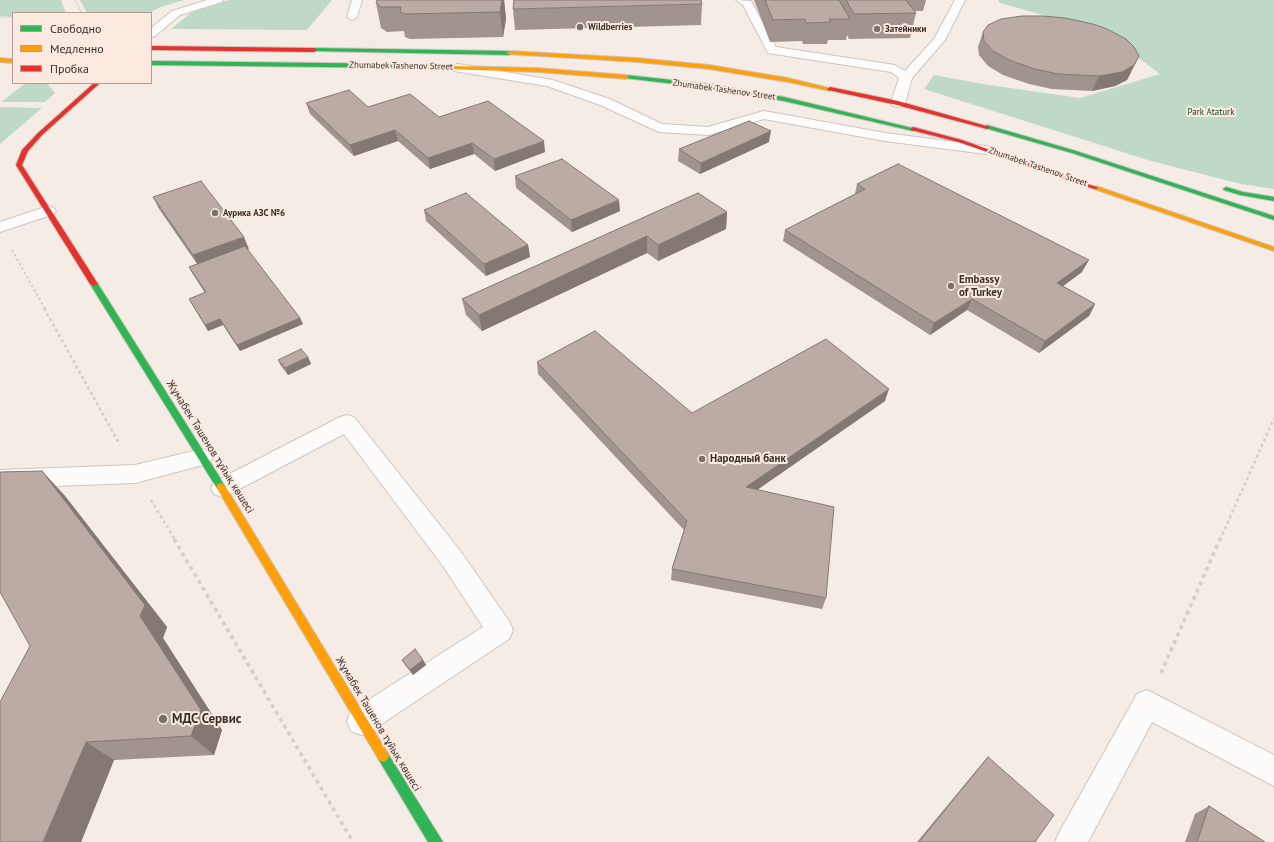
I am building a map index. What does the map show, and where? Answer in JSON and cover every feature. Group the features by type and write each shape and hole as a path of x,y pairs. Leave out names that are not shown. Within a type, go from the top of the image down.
{"main road":[{"name":"Zhumabek Tashenov Street","path":"152,48 460,51 629,59 710,67 780,79 898,103 975,123 1074,152 1274,218"},
{"path":"0,60 12,61"},
{"name":"Zhumabek Tashenov Street","path":"152,63 452,67 538,70 630,77 709,86 784,99 871,118 960,141 1274,249"},
{"name":"Жұмабек Тәшенов тұйық көшесі","path":"96,84 40,134 25,150 19,165 222,488 361,721 436,842"},
{"path":"898,103 1021,127 1105,152"},
{"path":"1219,187 1242,194 1274,198"}],"lane":[{"path":"152,33 176,13 218,0"},
{"path":"352,17 357,0"},
{"path":"741,0 747,3 772,50 895,69 906,77"},
{"path":"898,103 906,77 939,40 960,0"},
{"path":"452,67 549,82 605,102 660,128 708,131 764,115 885,137 986,150"},
{"path":"1,227 48,211"},
{"path":"222,488 347,423 452,559 500,630 361,721"},
{"path":"0,479 136,474 202,458"},
{"path":"1071,842 1147,704 1274,771"}],"path":[{"path":"75,0 81,12"},
{"path":"0,17 12,17"},
{"path":"906,77 1132,109 1274,89"},
{"path":"1084,127 1104,132 1274,104"},
{"path":"1,227 6,240 136,474 353,842"},
{"path":"1147,704 1274,418"}],"green space":[{"path":"0,0 61,0 66,12 12,12 12,17 0,16"},
{"path":"80,0 184,0 160,7 152,12 86,12"},
{"path":"229,0 332,0 307,30 171,29 198,7"},
{"name":"Park Ataturk","path":"998,0 1274,0 1274,189 1241,184 1151,161 924,89 934,75 983,84 1080,98 1160,74 1104,32 1000,3"},
{"path":"25,84 48,84 55,93 45,102 1,102"},
{"path":"0,107 42,108 0,144"}],"building":[{"path":"377,0 502,0 500,12 405,14 400,12 401,7 381,7 376,3"},
{"path":"514,0 701,0 702,4 513,9"},
{"path":"765,0 839,0 850,19 829,19 831,22 806,23 805,19 773,20"},
{"path":"846,0 906,0 916,13 854,14"},
{"path":"1022,16 1065,18 1093,24 1107,29 1126,39 1134,47 1139,56 1134,65 1122,72 1099,76 1058,74 1035,69 1009,60 993,51 984,41 983,32 988,25 1001,19"},
{"path":"349,90 368,107 410,94 439,117 488,101 544,141 494,159 472,143 428,158 395,130 350,145 306,103"},
{"path":"749,121 771,131 701,163 679,149"},
{"path":"562,159 619,200 571,220 515,176"},
{"path":"898,164 1089,260 1057,283 1095,304 1045,341 972,299 934,323 785,230 865,189 857,184"},
{"path":"201,181 244,237 193,255 153,197"},
{"path":"466,193 528,245 484,264 424,210"},
{"path":"698,193 727,212 658,245 647,236 479,315 462,299"},
{"path":"245,246 300,318 237,345 220,319 205,325 189,299 206,292 189,267"},
{"path":"595,331 692,413 826,339 889,389 746,487 834,507 826,598 672,569 687,521 537,362"},
{"path":"301,349 308,357 285,368 278,360"},
{"path":"42,471 145,605 140,616 201,710 191,736 86,742 43,842 0,842 0,702 30,646 0,592 0,472"},
{"path":"415,649 423,660 410,670 402,660"},
{"path":"988,757 1054,815 1035,842 919,842"},
{"path":"1209,806 1265,842 1197,842"}],"traffic: fast":[{"path":"314,50 509,53"},
{"path":"152,63 411,66"},
{"path":"626,77 709,86 784,99 913,129"},
{"path":"987,127 1074,152 1274,218"},
{"path":"1226,189 1242,194 1274,199"},
{"path":"94,284 221,487"},
{"path":"383,756 436,842"}],"traffic: slow":[{"path":"509,53 637,60 709,67 788,80 830,89"},
{"path":"0,60 12,61"},
{"path":"411,66 538,70 626,77"},
{"path":"1096,188 1274,249"},
{"path":"221,487 383,756"}],"traffic: jam":[{"path":"152,48 314,50"},
{"path":"94,284 19,165 25,150 40,134 96,84"},
{"path":"830,89 898,103 987,127"},
{"path":"913,129 960,141 1096,188"}],"place":[{"name":"Wildberries","path":"580,27"},
{"name":"Затейники","path":"877,29"},
{"name":"Аурика АЗС №6","path":"215,213"},
{"name":"Embassy of Turkey","path":"951,286"},
{"name":"Народный банк","path":"702,459"},
{"name":"МДС Сервис","path":"163,719"}]}
